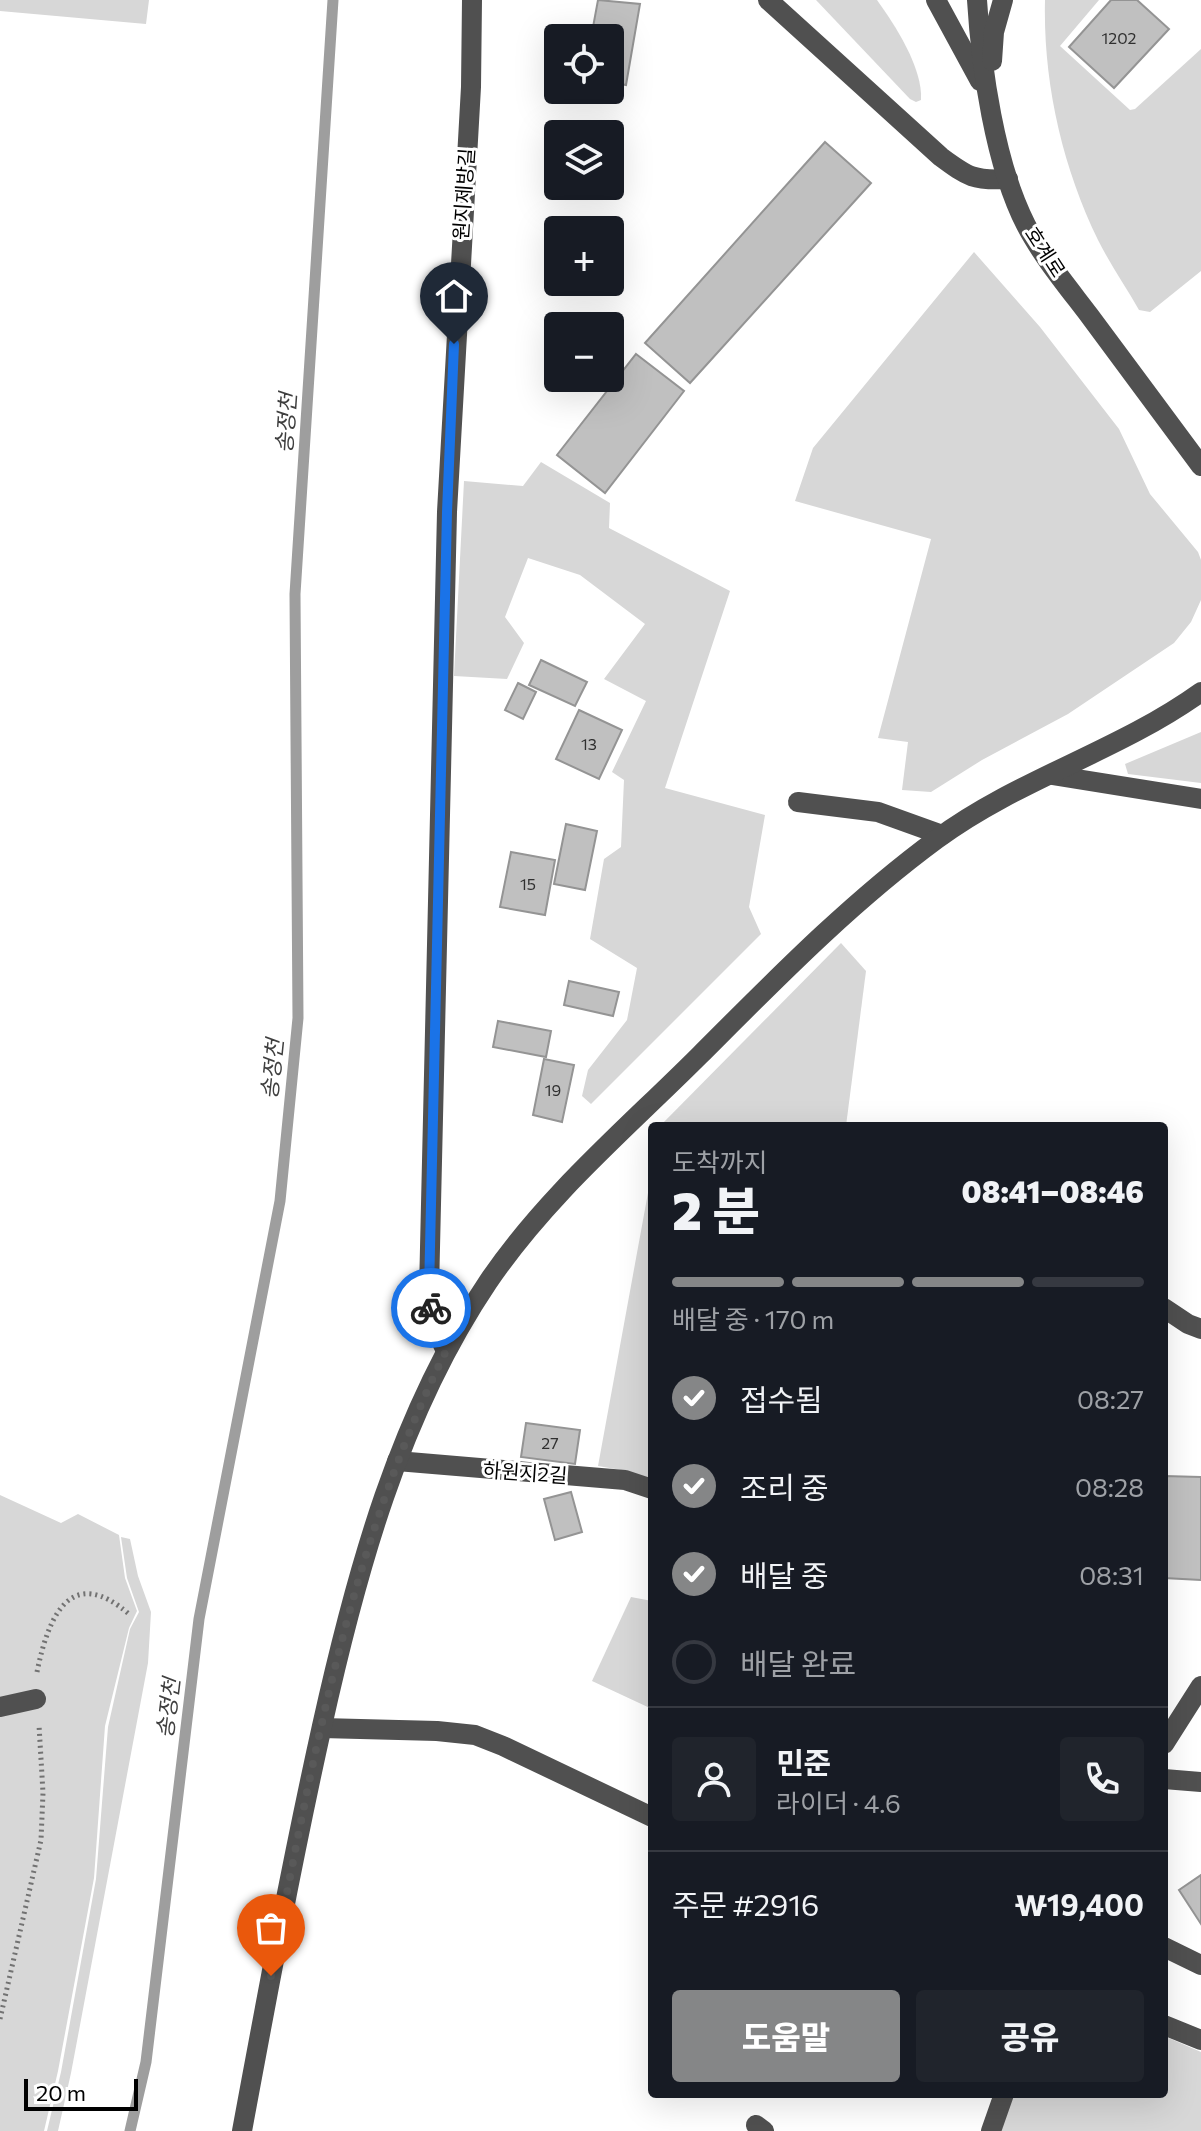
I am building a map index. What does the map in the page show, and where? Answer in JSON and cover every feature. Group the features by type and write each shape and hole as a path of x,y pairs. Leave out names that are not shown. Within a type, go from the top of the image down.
{"street":[{"name":"원지제방길","path":"446,1351 433,1324 429,1291 447,512 471,87 472,0"},
{"path":"768,0 941,157 982,181 1008,179"},
{"path":"936,0 954,28 991,101"},
{"name":"호계로","path":"977,0 978,27 991,101 1008,179 1026,226 1201,466"},
{"path":"991,101 994,32 1003,0"},
{"path":"242,2131 300,1821 343,1632 397,1461 419,1405 446,1351 489,1281 546,1206 828,928 942,835 1010,795 1088,758 1196,698 1201,684"},
{"path":"1052,775 1201,799"},
{"path":"798,802 878,812 942,835"},
{"path":"1168,1311 1201,1329"},
{"name":"하원지2길","path":"397,1461 625,1480 648,1488"},
{"path":"1168,1738 1201,1686"},
{"path":"0,1707 36,1699"},
{"path":"322,1728 475,1735 648,1815"},
{"path":"1168,1779 1201,1782"},
{"path":"1168,1949 1201,1965"},
{"path":"1168,2027 1201,2040"},
{"path":"991,2131 1003,2098"}],"path":[{"path":"0,2019 41,1840 43,1793 36,1699 37,1671 47,1632 57,1610 68,1600 95,1595 121,1607 130,1615"}],"shaded area":[{"path":"0,0 149,0 146,24 0,11"},
{"path":"816,0 877,0 913,61 921,100 916,102 910,99"},
{"path":"1045,0 1099,0 1060,46 1130,110 1135,109 1201,49 1201,271 1150,312 1139,310 1108,258 1074,183 1051,92"},
{"path":"974,252 1040,327 1119,429 1150,494 1198,552 1201,560 1201,600 1191,622 1174,643 1068,714 982,760 931,792 902,790 908,742 878,738 931,539 795,501 813,448"},
{"path":"541,462 610,503 609,528 730,591 665,788 765,815 749,907 761,934 591,1104 582,1096 588,1070 627,1020 637,968 590,939 604,859 621,847 624,780 612,772 646,701 604,679 645,624 580,575 528,558 505,617 524,643 507,679 454,676 464,481 523,486"},
{"path":"1201,732 1201,783 1128,774 1125,764"},
{"path":"841,943 866,971 847,1122 664,1122"},
{"path":"648,1193 648,1478 598,1466"},
{"path":"0,1495 61,1523 78,1514 119,1535 125,1578 137,1611 129,1628 105,1726 94,1878 44,2131 0,2131"},
{"path":"121,1537 130,1539 138,1576 151,1612 148,1663 71,2073 58,2131 47,2131 61,2072 96,1879 108,1727 130,1629 139,1612 127,1578"},
{"path":"631,1597 648,1600 648,1707 592,1681"},
{"path":"1168,2038 1201,2052 1201,2131 1001,2131 1013,2098 1168,2098"}],"building":[{"path":"598,0 640,4 626,85 624,24 594,24"},
{"path":"1111,0 1137,0 1169,29 1114,88 1069,47"},
{"path":"825,142 871,183 690,383 645,343"},
{"path":"636,354 684,391 605,493 557,455 606,392 624,392 624,369"},
{"path":"541,660 587,682 575,706 529,685"},
{"path":"518,683 536,692 523,719 505,710"},
{"path":"579,710 622,730 599,779 556,759"},
{"path":"566,824 597,831 585,890 554,884"},
{"path":"511,852 555,860 545,915 500,907"},
{"path":"569,981 619,992 613,1016 564,1005"},
{"path":"498,1021 551,1031 546,1057 493,1047"},
{"path":"544,1059 574,1065 562,1122 533,1115"},
{"path":"526,1423 580,1430 575,1464 521,1457"},
{"path":"1168,1476 1201,1477 1201,1580 1168,1578"},
{"path":"571,1492 582,1532 555,1540 544,1499"},
{"path":"1201,1875 1201,1924 1179,1890"}],"waterway":[{"name":"송정천","path":"130,2131 146,2062 199,1619 280,1201 298,1018 295,594 333,0"}],"way so far":[{"path":"271,1976 300,1821 343,1632 397,1461 419,1405 446,1351 433,1324 431,1308"}],"route":[{"path":"431,1308 435,996 454,344"}]}
